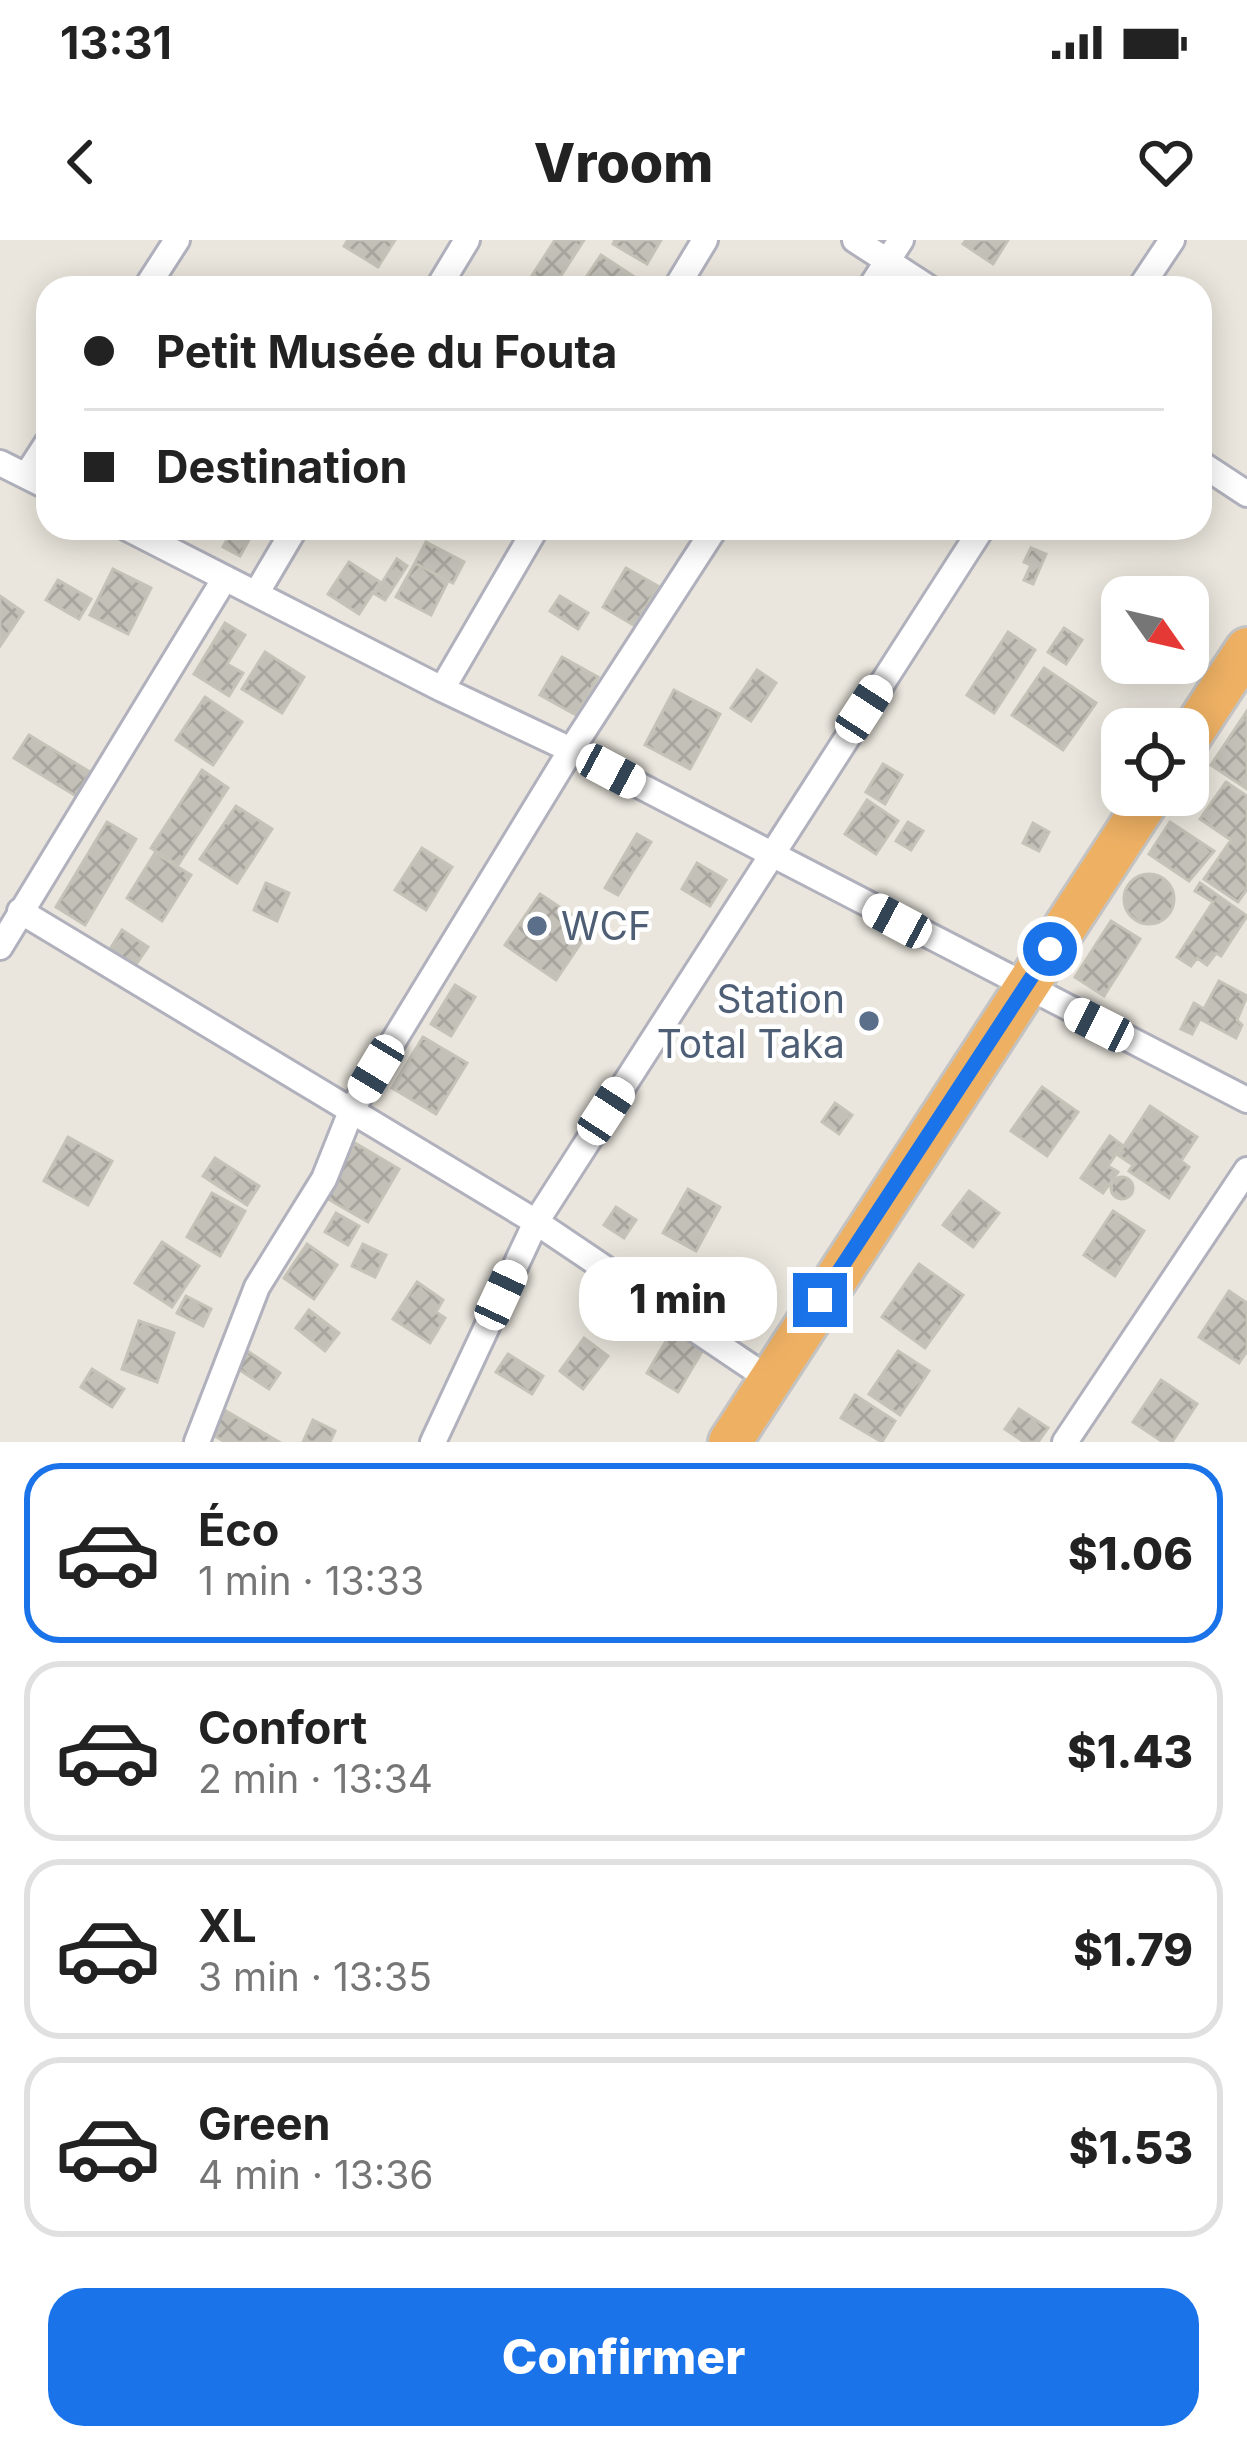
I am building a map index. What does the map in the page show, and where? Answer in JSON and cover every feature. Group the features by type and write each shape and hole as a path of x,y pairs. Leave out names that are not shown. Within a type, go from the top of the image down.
{"highway":[{"path":"1208,708 1247,649"},
{"path":"730,1442 1137,816"}],"street":[{"path":"154,276 177,240"},
{"path":"445,276 467,240"},
{"path":"683,276 704,240"},
{"path":"855,240 894,250 918,276"},
{"path":"1148,276 1172,240"},
{"path":"878,276 894,250"},
{"path":"0,463 36,481"},
{"path":"1212,472 1247,494"},
{"path":"151,540 571,750 1247,1100"},
{"path":"256,594 288,540"},
{"path":"442,689 529,540"},
{"path":"197,1442 257,1287 324,1179 352,1109 571,750 707,540"},
{"path":"433,1442 536,1222 974,540"},
{"path":"0,946 225,578"},
{"path":"20,910 536,1222 769,1379"},
{"path":"1065,1442 1247,1170"}],"building":[{"path":"348,240 395,240 378,267 344,246"},
{"path":"555,240 584,240 561,276 532,276"},
{"path":"615,240 661,240 647,264 613,244"},
{"path":"966,240 1008,240 993,264 963,244"},
{"path":"601,255 633,276 587,276"},
{"path":"227,540 249,540 240,556 223,547"},
{"path":"426,542 464,562 453,583 415,563"},
{"path":"1031,548 1046,554 1033,584 1024,580 1031,565 1024,562"},
{"path":"397,559 407,566 385,600 375,594"},
{"path":"349,562 380,582 359,614 328,594"},
{"path":"415,563 448,581 431,615 396,597"},
{"path":"626,568 658,586 635,626 603,607"},
{"path":"113,569 151,588 128,634 90,615"},
{"path":"58,580 91,599 79,619 46,600"},
{"path":"0,596 23,612 0,646"},
{"path":"560,596 588,613 578,629 550,611"},
{"path":"225,623 245,635 227,664 243,673 229,696 194,674"},
{"path":"1064,628 1082,640 1066,664 1048,652"},
{"path":"1008,632 1035,650 994,713 967,695"},
{"path":"265,652 304,677 282,713 242,689"},
{"path":"562,657 598,677 576,715 540,695"},
{"path":"1044,668 1096,703 1063,750 1012,715"},
{"path":"757,670 776,683 751,721 731,708"},
{"path":"674,690 720,714 690,769 645,745"},
{"path":"205,697 242,722 213,765 176,740"},
{"path":"1247,711 1247,789 1211,765"},
{"path":"29,735 90,772 76,796 14,758"},
{"path":"883,764 902,775 885,804 866,792"},
{"path":"202,770 228,788 178,865 151,848"},
{"path":"1226,782 1247,796 1247,889 1238,902 1204,879 1231,840 1200,819 1209,816 1209,806"},
{"path":"867,800 898,821 876,854 845,834"},
{"path":"236,806 272,829 237,883 200,859"},
{"path":"107,822 136,839 85,925 56,907"},
{"path":"908,822 923,831 911,850 896,841"},
{"path":"1170,822 1214,851 1189,881 1149,854"},
{"path":"1033,823 1049,832 1039,851 1023,843"},
{"path":"637,834 651,842 618,895 605,888"},
{"path":"422,848 452,867 426,910 395,890"},
{"path":"155,853 191,875 162,921 127,898"},
{"path":"697,863 726,880 710,906 682,889"},
{"path":"1149,874 1167,881 1174,899 1167,917 1149,924 1131,917 1124,899 1131,881"},
{"path":"266,883 289,893 277,921 254,910"},
{"path":"1200,883 1247,916 1221,956 1216,953 1207,965 1197,958 1191,966 1177,957 1213,902 1195,891"},
{"path":"540,894 591,928 556,980 505,945"},
{"path":"1111,921 1140,939 1104,996 1075,977"},
{"path":"122,930 148,947 135,966 110,949"},
{"path":"1219,981 1247,996 1236,1038 1200,1019 1192,1034 1181,1029 1194,1003 1204,1009"},
{"path":"455,985 475,997 451,1036 431,1024"},
{"path":"423,1037 467,1063 436,1114 392,1088"},
{"path":"1042,1087 1078,1112 1047,1156 1011,1131"},
{"path":"835,1103 852,1115 839,1134 822,1122"},
{"path":"1150,1106 1197,1137 1181,1161 1189,1167 1169,1198 1129,1171 1133,1165 1118,1155"},
{"path":"1110,1136 1122,1145 1108,1166 1118,1172 1103,1193 1081,1178"},
{"path":"68,1137 112,1161 88,1205 44,1181"},
{"path":"355,1143 399,1169 368,1222 323,1196"},
{"path":"215,1158 259,1186 247,1205 203,1176"},
{"path":"1122,1177 1133,1188 1122,1199 1111,1188"},
{"path":"688,1189 720,1207 696,1251 663,1233"},
{"path":"969,1191 999,1213 973,1247 943,1225"},
{"path":"212,1193 245,1211 220,1256 187,1237"},
{"path":"616,1207 636,1220 624,1238 604,1225"},
{"path":"1113,1211 1144,1231 1115,1276 1084,1255"},
{"path":"336,1213 359,1226 348,1245 325,1232"},
{"path":"162,1242 199,1266 172,1307 135,1283"},
{"path":"307,1244 337,1265 314,1299 284,1278"},
{"path":"363,1244 386,1255 375,1277 352,1266"},
{"path":"919,1264 963,1295 925,1348 882,1317"},
{"path":"417,1282 443,1300 436,1312 445,1318 430,1343 393,1319"},
{"path":"1229,1291 1247,1303 1247,1351 1239,1363 1199,1337"},
{"path":"186,1296 211,1309 203,1326 177,1313"},
{"path":"309,1310 339,1333 325,1351 296,1328"},
{"path":"139,1321 174,1333 157,1382 122,1369"},
{"path":"672,1331 703,1350 678,1392 647,1373"},
{"path":"584,1338 608,1356 583,1389 560,1371"},
{"path":"246,1350 280,1373 269,1389 235,1367"},
{"path":"898,1351 929,1371 900,1415 869,1394"},
{"path":"508,1354 543,1376 532,1394 496,1372"},
{"path":"92,1369 124,1389 112,1407 81,1387"},
{"path":"1161,1380 1197,1404 1172,1442 1163,1442 1133,1422"},
{"path":"855,1395 895,1421 882,1442 841,1418"},
{"path":"221,1408 279,1442 225,1442 208,1432"},
{"path":"1019,1409 1048,1428 1038,1442 1024,1442 1005,1429"},
{"path":"313,1420 335,1431 330,1442 303,1442"}],"place":[{"name":"WCF","path":"537,926"},
{"name":"Station Total Taka","path":"869,1021"}],"route":[{"path":"820,1300 1050,949"}]}
